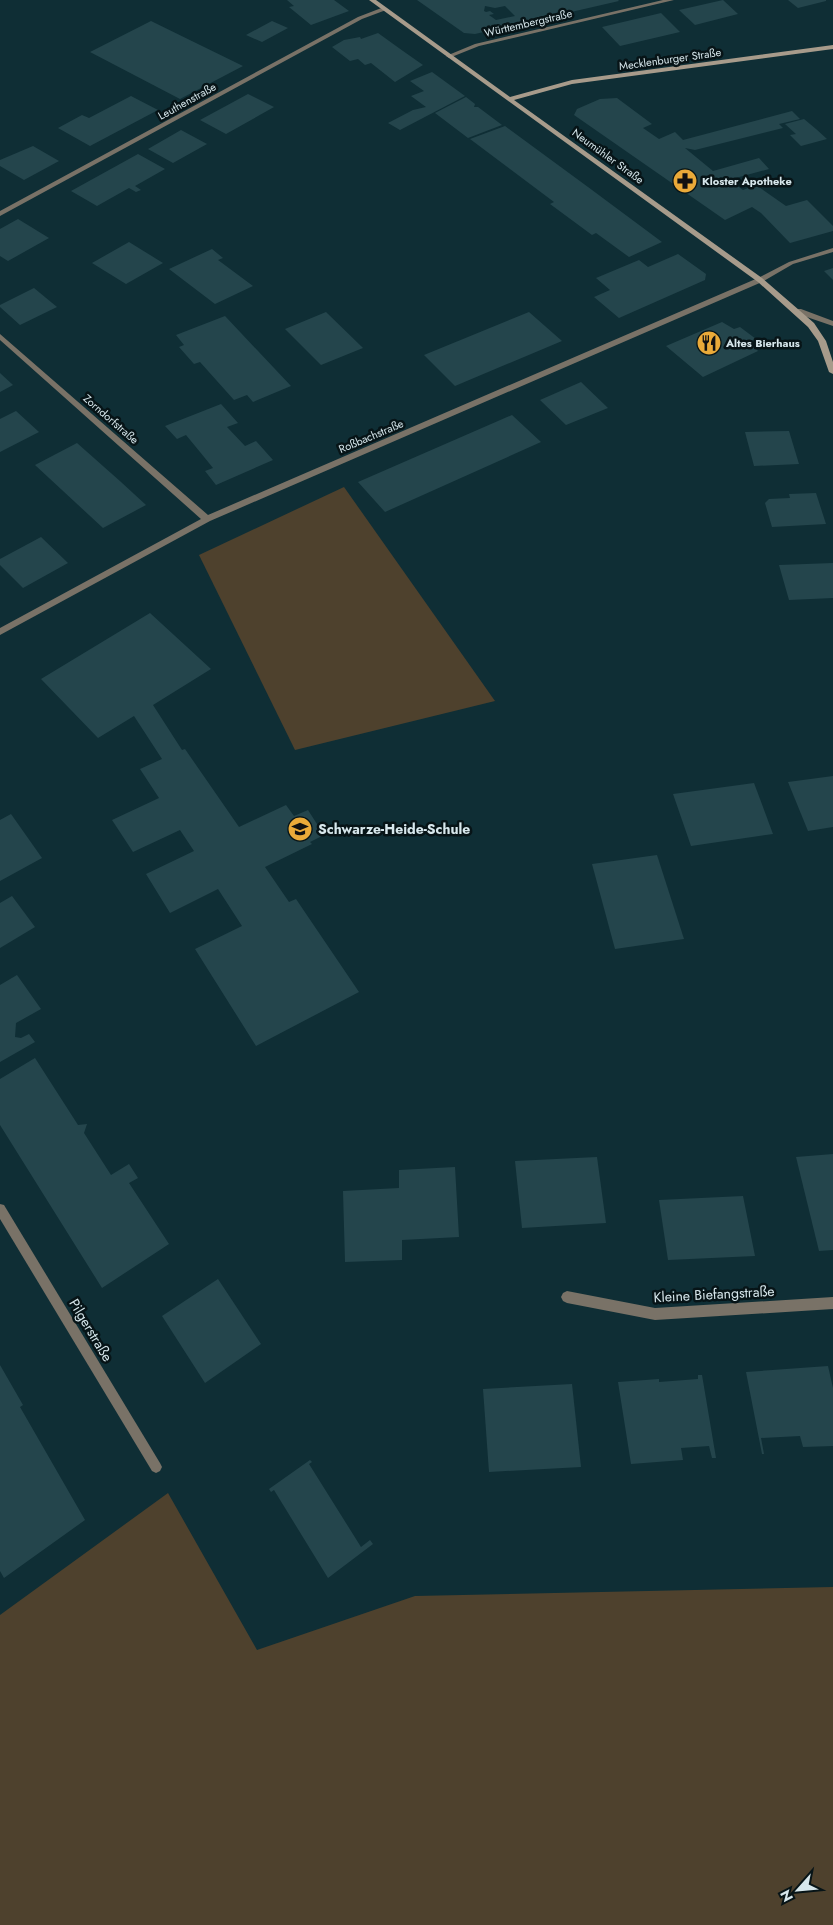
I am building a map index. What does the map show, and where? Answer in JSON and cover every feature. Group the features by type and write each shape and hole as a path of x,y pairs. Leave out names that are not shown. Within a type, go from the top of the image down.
{"main road":[{"name":"Neumühler Straße","path":"372,0 760,280 798,311"},
{"name":"Mecklenburger Straße","path":"510,99 572,82 833,47"},
{"path":"798,311 822,341 833,372"}],"street":[{"name":"Württembergstraße","path":"449,56 477,46 671,0"},
{"name":"Leuthenstraße","path":"0,214 360,18 384,9"},
{"name":"Roßbachstraße","path":"0,632 208,519 760,280 790,263 833,250"},
{"name":"Neumühler Straße","path":"798,311 833,324"},
{"name":"Zorndorfstraße","path":"0,336 208,519"},
{"name":"Pilgerstraße","path":"0,1209 156,1467"},
{"name":"Kleine Biefangstraße","path":"568,1297 655,1314 833,1303"}],"shaded area":[{"path":"344,487 495,701 295,750 199,555"},
{"path":"168,1493 257,1650 415,1596 833,1587 833,1925 0,1925 0,1615"}],"building":[{"path":"287,0 334,0 349,11 311,25 289,7 294,6"},
{"path":"417,0 619,1 475,34 464,33","holes":["485,6 495,8 505,6 515,16 496,20 489,15 494,14 490,11 484,11"]},
{"path":"723,0 738,14 695,25 679,10"},
{"path":"788,0 826,0 826,1 798,8"},
{"path":"661,13 680,32 620,46 602,27"},
{"path":"151,21 243,66 180,99 90,52"},
{"path":"272,21 288,28 262,42 246,35"},
{"path":"378,33 423,65 395,82 371,63 365,65 358,59 350,61 332,47 344,40 360,37 361,39"},
{"path":"432,72 465,96 400,130 388,123 413,110 426,107 411,96 424,91 410,81"},
{"path":"248,94 274,107 226,134 200,120"},
{"path":"131,96 158,110 90,146 58,128 82,115 89,118"},
{"path":"466,97 475,104 474,107 478,107 502,125 468,138 435,113"},
{"path":"617,98 652,124 643,128 659,139 675,132 683,140 792,111 800,119 779,124 783,128 695,150 685,148 713,171 759,158 769,169 732,179 719,177 725,182 729,180 743,190 756,185 786,206 807,200 833,226 833,231 790,243 761,213 752,207 725,220 574,115 577,109 600,99"},
{"path":"804,119 827,139 801,146 790,135 796,134 785,124"},
{"path":"505,126 662,242 629,257 596,233 592,235 550,204 554,202 470,139"},
{"path":"181,130 207,144 173,163 148,149"},
{"path":"33,146 59,161 24,180 0,166 0,160"},
{"path":"138,154 165,169 135,186 141,190 136,192 129,188 97,206 71,191"},
{"path":"18,219 49,238 8,261 0,256 0,229"},
{"path":"129,242 163,263 126,284 92,263"},
{"path":"212,249 223,258 218,260 253,286 215,304 169,269"},
{"path":"678,254 706,274 705,280 619,318 594,297 610,290 596,278 639,260 648,267"},
{"path":"833,268 833,280 824,271"},
{"path":"34,288 57,307 20,325 0,305"},
{"path":"326,312 363,348 321,365 285,329"},
{"path":"529,312 562,341 455,386 424,355"},
{"path":"225,316 291,386 253,402 247,395 234,400 200,362 194,364 179,347 184,345 176,335"},
{"path":"722,322 734,329 740,327 756,339 750,342 758,351 703,377 666,346"},
{"path":"0,373 13,385 0,392"},
{"path":"581,382 608,408 566,425 540,400"},
{"path":"221,404 238,423 227,427 245,446 256,441 273,460 216,485 205,471 213,468 186,435 177,439 165,426"},
{"path":"16,411 39,432 0,452 0,419"},
{"path":"512,415 541,442 385,512 358,482"},
{"path":"789,431 799,464 754,466 745,432"},
{"path":"77,443 146,505 103,528 35,465"},
{"path":"816,493 826,524 772,527 765,503 769,499 790,498 789,494"},
{"path":"41,537 68,563 23,588 0,565 0,559"},
{"path":"833,563 833,598 789,600 779,565"},
{"path":"150,613 211,669 153,705 182,750 185,749 239,827 286,805 294,816 308,810 324,835 310,842 312,844 265,867 289,902 296,899 359,992 256,1046 195,949 242,926 218,889 170,913 146,874 194,851 180,830 133,852 112,820 159,798 140,769 162,759 134,716 98,738 41,679"},
{"path":"833,776 833,827 808,831 788,782"},
{"path":"754,783 773,834 691,846 673,794"},
{"path":"11,814 42,858 0,881 0,820"},
{"path":"657,855 684,939 615,949 592,864"},
{"path":"12,896 35,927 0,948 0,903"},
{"path":"17,975 41,1009 16,1023 15,1037 21,1038 29,1034 35,1042 0,1062 0,985"},
{"path":"35,1058 78,1125 87,1124 84,1133 111,1175 129,1164 138,1178 129,1183 169,1244 102,1288 0,1125 0,1079"},
{"path":"833,1154 833,1250 819,1251 796,1157"},
{"path":"597,1157 606,1223 522,1228 515,1161"},
{"path":"455,1167 459,1237 402,1240 402,1260 345,1262 343,1191 399,1188 399,1170"},
{"path":"743,1196 755,1256 668,1260 659,1200"},
{"path":"218,1279 261,1344 205,1383 162,1316"},
{"path":"0,1365 23,1405 20,1407 85,1520 4,1578 0,1571"},
{"path":"828,1366 833,1388 833,1446 803,1447 800,1436 761,1438 764,1454 762,1454 746,1372"},
{"path":"698,1375 702,1375 716,1458 712,1458 709,1446 681,1448 683,1460 631,1464 618,1382 659,1379 659,1382 698,1379"},
{"path":"572,1384 581,1467 489,1472 483,1389"},
{"path":"310,1460 312,1462 309,1464 361,1547 370,1540 373,1544 328,1578 274,1490 271,1492 269,1489"}],"place":[{"name":"Kloster Apotheke","path":"685,181"},
{"name":"Altes Bierhaus","path":"709,343"},
{"name":"Schwarze-Heide-Schule","path":"300,829"}]}
